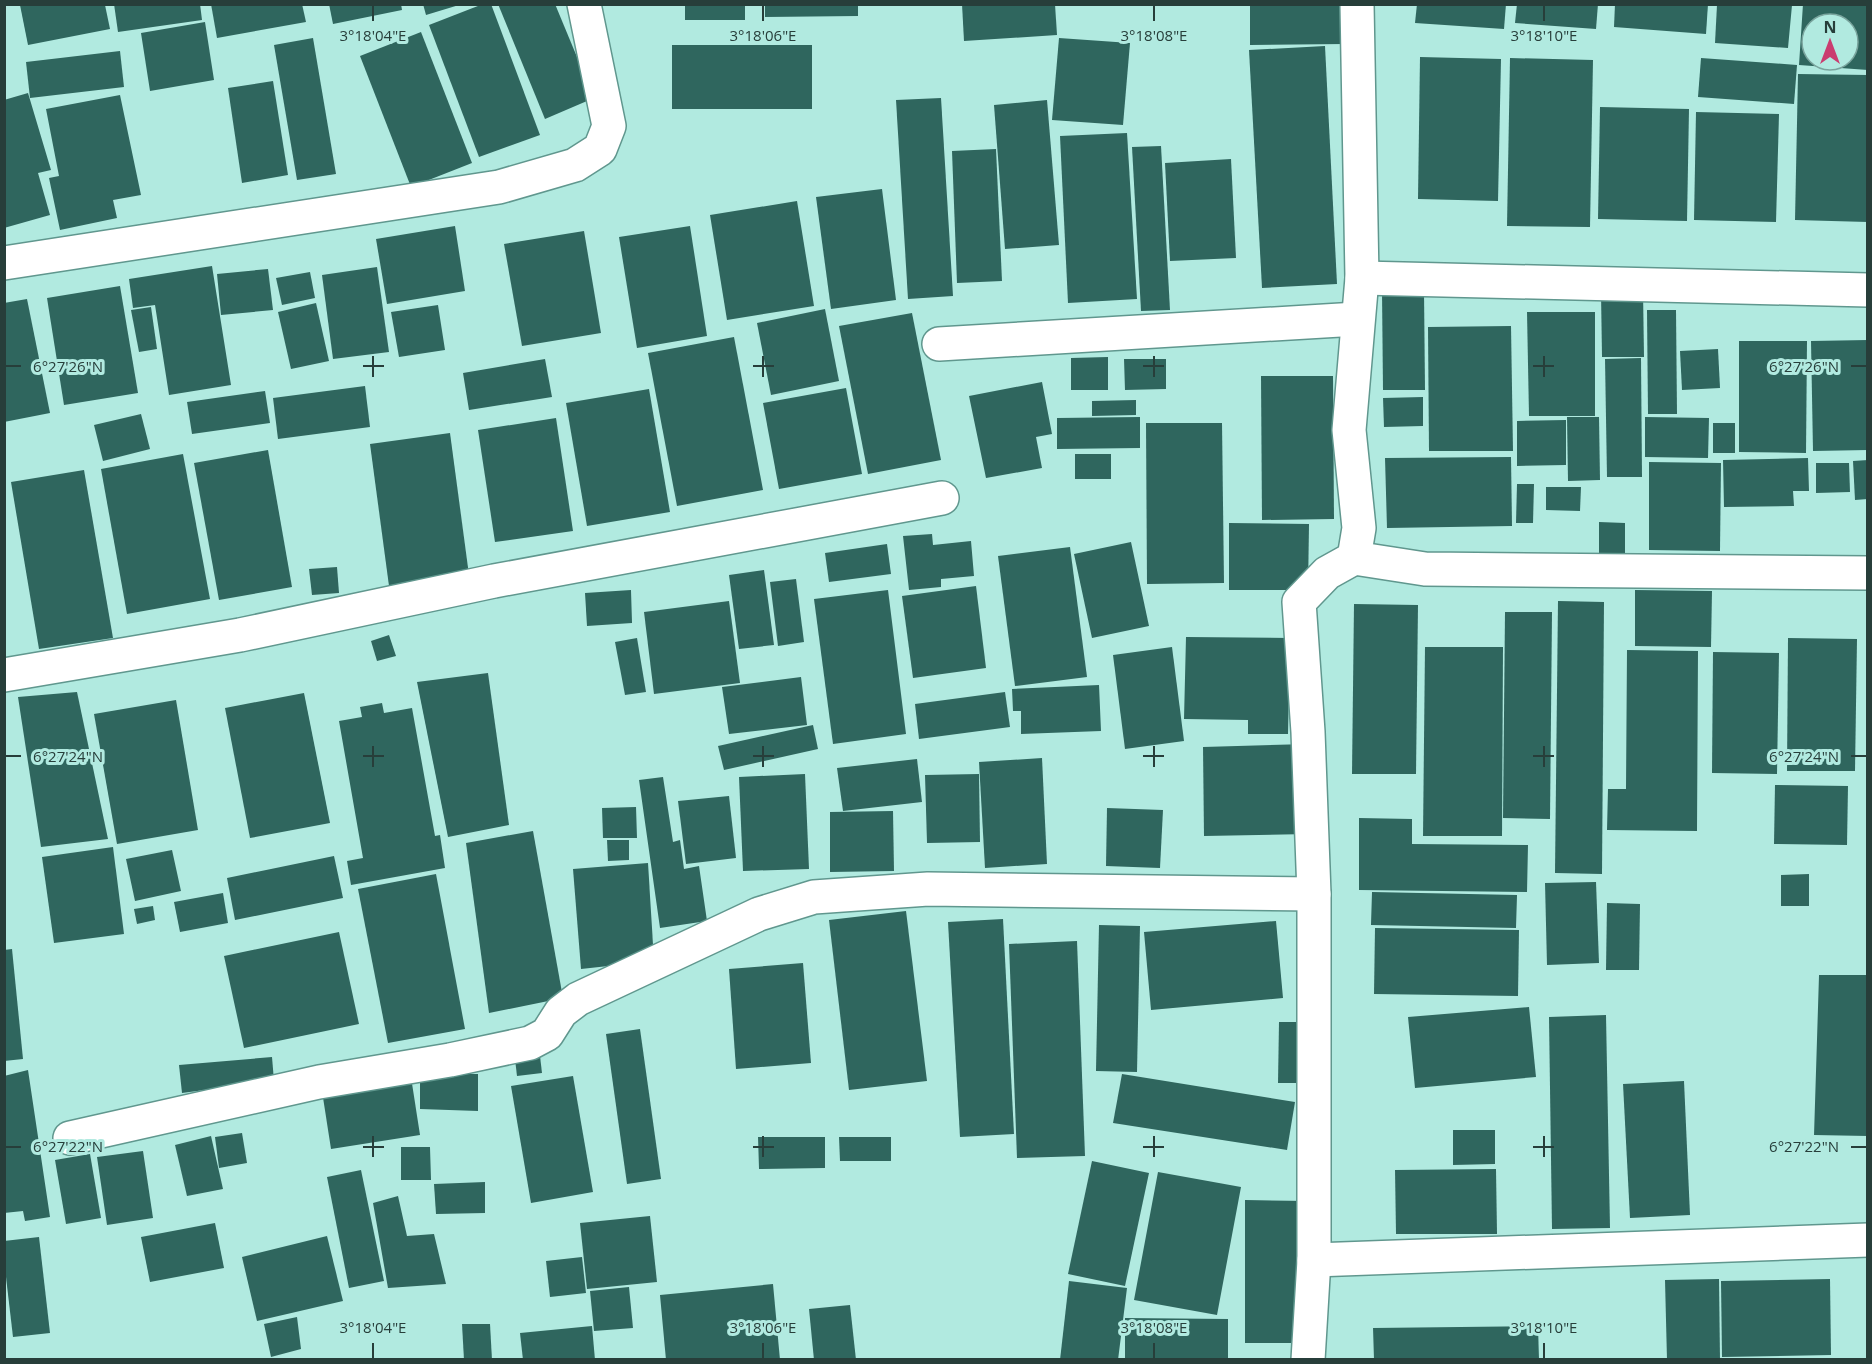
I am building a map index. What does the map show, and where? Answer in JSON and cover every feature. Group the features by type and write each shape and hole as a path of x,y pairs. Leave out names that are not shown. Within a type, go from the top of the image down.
{"street":[{"path":"4,263 499,187 575,165 600,149 609,126 584,4"},
{"path":"1354,558 1359,528 1349,430 1362,278 1357,4"},
{"path":"1362,278 1868,290"},
{"path":"939,344 1357,320"},
{"path":"4,675 240,635 494,581 942,498"},
{"path":"1308,1359 1314,1260 1314,894 1308,732 1299,602 1327,573 1354,558 1425,569 1868,573"},
{"path":"70,1138 319,1082 450,1060 530,1043 547,1034 561,1012 578,999 759,914 814,897 928,889 1314,894"},
{"path":"1314,1260 1868,1240"}],"building":[{"path":"114,4 200,4 202,20 118,32"},
{"path":"211,4 302,4 306,22 217,38"},
{"path":"329,4 401,4 402,10 333,24"},
{"path":"423,4 459,4 459,5 426,15"},
{"path":"483,4 491,4 540,135 479,157 429,25"},
{"path":"498,4 555,4 594,98 545,119"},
{"path":"685,4 745,4 745,20 685,20"},
{"path":"765,4 858,4 858,16 765,17"},
{"path":"962,4 1055,4 1057,35 964,41"},
{"path":"1250,4 1345,4 1345,44 1250,45"},
{"path":"1417,4 1506,4 1504,29 1415,23"},
{"path":"1517,4 1598,4 1596,29 1515,23"},
{"path":"1615,4 1708,4 1706,34 1614,27"},
{"path":"1803,4 1868,4 1868,70 1860,69 1860,12 1802,12"},
{"path":"20,5 105,5 110,29 28,45"},
{"path":"1717,5 1792,5 1788,48 1715,43"},
{"path":"205,22 214,80 150,91 141,33"},
{"path":"421,32 472,163 411,187 360,56"},
{"path":"313,38 336,174 297,180 274,45"},
{"path":"1059,38 1130,43 1123,125 1052,120"},
{"path":"672,45 812,45 812,109 672,109"},
{"path":"1325,46 1337,284 1262,288 1249,50"},
{"path":"120,51 124,87 30,98 26,62"},
{"path":"1420,57 1501,59 1498,201 1418,199"},
{"path":"1510,58 1593,60 1590,227 1507,226"},
{"path":"1701,58 1797,65 1794,104 1698,97"},
{"path":"1798,74 1868,75 1868,222 1795,220"},
{"path":"273,81 288,175 242,183 228,88"},
{"path":"28,93 51,170 38,173 50,215 4,228 4,100"},
{"path":"120,95 141,195 113,200 117,218 60,230 49,178 59,176 46,109"},
{"path":"941,98 953,296 908,299 896,100"},
{"path":"1047,100 1059,245 1005,249 994,105"},
{"path":"1600,107 1689,109 1687,221 1598,219"},
{"path":"1696,112 1779,114 1776,222 1694,220"},
{"path":"1127,133 1137,299 1068,303 1060,136"},
{"path":"1161,146 1170,310 1141,311 1132,147"},
{"path":"996,149 1002,281 957,283 952,151"},
{"path":"1231,159 1236,258 1170,261 1165,163"},
{"path":"882,189 896,300 831,309 816,197"},
{"path":"797,201 814,306 727,320 710,215"},
{"path":"455,226 465,291 387,304 376,239"},
{"path":"690,226 707,336 637,348 619,237"},
{"path":"584,231 601,333 522,346 504,244"},
{"path":"212,266 231,385 169,395 155,305 133,308 129,279"},
{"path":"377,267 389,352 333,359 322,275"},
{"path":"268,269 273,310 221,315 217,274"},
{"path":"310,272 315,298 282,305 276,278"},
{"path":"120,286 138,393 64,405 47,298"},
{"path":"1382,291 1424,291 1425,390 1383,390"},
{"path":"1643,291 1644,357 1602,357 1601,292"},
{"path":"27,299 50,413 4,422 4,303"},
{"path":"316,303 329,361 291,369 278,312"},
{"path":"438,305 445,350 399,357 391,312"},
{"path":"151,307 157,349 139,352 131,310"},
{"path":"825,309 839,381 771,395 757,323"},
{"path":"1647,310 1676,310 1677,414 1648,414"},
{"path":"1527,312 1595,312 1595,416 1529,416"},
{"path":"912,313 941,460 868,474 839,326"},
{"path":"1511,326 1513,451 1429,451 1428,327"},
{"path":"734,337 763,490 677,506 648,353"},
{"path":"1868,340 1868,450 1813,451 1811,341"},
{"path":"1739,341 1807,341 1806,453 1739,452"},
{"path":"1718,349 1720,388 1682,390 1680,351"},
{"path":"1108,357 1108,390 1071,390 1071,358"},
{"path":"1641,358 1642,477 1607,477 1605,359"},
{"path":"545,359 552,397 469,410 463,373"},
{"path":"1124,359 1166,359 1166,389 1125,390"},
{"path":"1261,376 1333,376 1334,519 1262,520"},
{"path":"1042,382 1052,434 1036,437 1042,468 986,478 969,396"},
{"path":"365,386 370,427 278,439 273,398"},
{"path":"846,388 862,474 779,489 763,403"},
{"path":"649,389 670,512 587,526 566,403"},
{"path":"265,391 270,423 192,434 187,402"},
{"path":"1423,397 1423,426 1384,427 1383,398"},
{"path":"1136,400 1136,415 1092,416 1092,401"},
{"path":"141,414 150,449 103,461 94,425"},
{"path":"1140,417 1140,448 1057,449 1057,418"},
{"path":"1567,417 1599,417 1600,480 1568,481"},
{"path":"1645,417 1709,418 1708,458 1645,457"},
{"path":"556,418 573,531 495,542 478,430"},
{"path":"1566,420 1566,465 1517,466 1517,421"},
{"path":"1146,423 1222,423 1224,583 1147,584"},
{"path":"1713,423 1735,423 1735,453 1713,453"},
{"path":"450,433 469,575 389,586 370,444"},
{"path":"268,450 292,587 219,600 194,463"},
{"path":"183,454 210,599 127,614 101,469"},
{"path":"1075,454 1111,454 1111,479 1075,479"},
{"path":"1511,457 1512,526 1387,528 1385,458"},
{"path":"1808,458 1809,491 1793,491 1794,506 1724,507 1723,460"},
{"path":"1868,460 1868,499 1855,500 1853,461"},
{"path":"1649,462 1721,463 1720,551 1649,550"},
{"path":"1816,463 1849,463 1850,492 1816,493"},
{"path":"84,470 113,638 39,649 11,482"},
{"path":"1517,484 1534,484 1533,523 1516,523"},
{"path":"1546,487 1581,487 1580,511 1546,510"},
{"path":"1599,522 1625,523 1625,557 1599,557"},
{"path":"1229,523 1309,524 1308,590 1229,590"},
{"path":"932,534 933,545 971,541 974,576 941,579 941,587 909,590 903,536"},
{"path":"1131,542 1149,626 1092,638 1074,554"},
{"path":"887,544 891,574 829,582 825,553"},
{"path":"1070,547 1087,677 1015,686 998,556"},
{"path":"337,567 339,593 312,595 309,569"},
{"path":"764,570 774,645 739,649 729,575"},
{"path":"796,579 804,642 778,646 770,582"},
{"path":"976,586 986,668 913,678 902,596"},
{"path":"631,590 632,623 587,626 585,593"},
{"path":"888,590 906,734 833,744 814,599"},
{"path":"1635,590 1712,591 1711,647 1635,646"},
{"path":"729,601 740,683 654,694 644,612"},
{"path":"1558,601 1604,602 1602,874 1555,873"},
{"path":"1354,604 1418,605 1416,774 1352,774"},
{"path":"1505,612 1552,612 1550,819 1503,818"},
{"path":"389,635 396,656 377,661 371,641"},
{"path":"1186,637 1290,638 1288,734 1248,734 1248,720 1184,719"},
{"path":"637,638 646,692 625,695 615,642"},
{"path":"1788,638 1857,639 1855,771 1787,771"},
{"path":"1172,647 1184,741 1125,749 1113,655"},
{"path":"1425,647 1503,647 1502,836 1423,836"},
{"path":"1627,650 1698,651 1697,831 1607,830 1608,789 1626,789"},
{"path":"1713,652 1779,653 1777,774 1712,773"},
{"path":"488,673 509,825 448,837 417,682"},
{"path":"801,677 807,725 729,734 722,687"},
{"path":"1099,685 1101,731 1021,734 1021,711 1013,711 1012,689"},
{"path":"77,692 108,839 41,847 18,697"},
{"path":"1005,692 1010,727 919,739 915,704"},
{"path":"304,693 330,823 250,838 225,708"},
{"path":"176,700 198,830 117,844 94,714"},
{"path":"382,703 384,713 412,708 435,836 440,835 445,868 351,885 347,861 363,858 339,721 362,717 360,707"},
{"path":"813,725 818,749 724,770 718,746"},
{"path":"1308,744 1309,834 1204,836 1203,747"},
{"path":"1042,758 1047,864 985,868 979,762"},
{"path":"917,759 922,802 843,811 837,768"},
{"path":"805,774 809,869 743,871 739,777"},
{"path":"979,774 980,842 927,843 925,775"},
{"path":"663,777 673,842 680,840 684,869 699,866 707,921 660,928 639,780"},
{"path":"1775,785 1848,786 1847,845 1774,844"},
{"path":"729,796 736,858 686,864 678,801"},
{"path":"636,807 637,838 603,838 602,808"},
{"path":"1107,808 1163,810 1160,868 1106,866"},
{"path":"893,811 894,871 830,872 830,812"},
{"path":"1359,818 1412,819 1412,844 1528,845 1527,892 1359,890"},
{"path":"533,831 563,998 489,1013 466,843"},
{"path":"607,840 629,840 629,860 608,861"},
{"path":"113,847 124,934 54,943 42,857"},
{"path":"172,850 181,891 135,901 126,859"},
{"path":"334,856 343,898 235,920 227,878"},
{"path":"648,863 654,961 581,969 573,869"},
{"path":"436,874 465,1029 388,1043 358,889"},
{"path":"1809,874 1809,906 1781,906 1781,875"},
{"path":"1596,882 1599,963 1547,965 1545,883"},
{"path":"1372,892 1517,895 1516,928 1371,925"},
{"path":"223,893 228,923 180,932 174,902"},
{"path":"1607,903 1640,904 1639,970 1606,970"},
{"path":"153,906 155,920 137,924 134,909"},
{"path":"906,911 927,1081 849,1090 829,920"},
{"path":"1003,919 1014,1134 960,1137 948,922"},
{"path":"1276,921 1283,998 1151,1010 1144,932"},
{"path":"1099,925 1140,926 1137,1072 1096,1071"},
{"path":"1375,928 1519,930 1518,996 1374,994"},
{"path":"339,932 359,1024 244,1048 224,956"},
{"path":"1077,941 1085,1156 1017,1158 1009,944"},
{"path":"12,949 23,1059 4,1061 4,950"},
{"path":"803,963 811,1063 736,1069 729,969"},
{"path":"1819,975 1868,975 1868,1136 1814,1135"},
{"path":"1529,1007 1536,1077 1415,1088 1408,1017"},
{"path":"1606,1015 1610,1228 1552,1229 1549,1017"},
{"path":"1279,1022 1308,1022 1308,1083 1278,1083"},
{"path":"640,1029 661,1179 627,1184 606,1034"},
{"path":"540,1056 542,1073 517,1076 515,1059"},
{"path":"272,1057 274,1081 182,1093 179,1065"},
{"path":"28,1070 50,1217 25,1221 23,1211 4,1213 4,1076"},
{"path":"420,1074 478,1074 478,1111 420,1109"},
{"path":"1122,1074 1295,1102 1287,1150 1113,1123"},
{"path":"573,1076 593,1192 531,1203 511,1086"},
{"path":"411,1077 420,1135 331,1149 322,1091"},
{"path":"1684,1081 1690,1215 1630,1218 1623,1084"},
{"path":"1453,1130 1495,1130 1495,1164 1453,1165"},
{"path":"242,1133 247,1163 219,1168 215,1137"},
{"path":"211,1136 223,1189 187,1196 175,1145"},
{"path":"758,1137 825,1137 825,1168 759,1169"},
{"path":"839,1137 891,1137 891,1161 840,1161"},
{"path":"401,1147 430,1147 431,1180 401,1180"},
{"path":"143,1151 153,1218 107,1225 97,1157"},
{"path":"90,1154 101,1218 66,1224 55,1160"},
{"path":"1092,1161 1149,1173 1125,1286 1068,1274"},
{"path":"1496,1169 1497,1234 1396,1234 1395,1170"},
{"path":"361,1170 384,1281 349,1288 327,1177"},
{"path":"1158,1172 1241,1187 1217,1315 1134,1300"},
{"path":"485,1182 485,1213 436,1214 434,1184"},
{"path":"398,1196 407,1236 434,1234 446,1284 388,1288 373,1203"},
{"path":"1245,1200 1307,1201 1305,1343 1245,1343"},
{"path":"650,1216 657,1282 587,1289 580,1223"},
{"path":"215,1223 224,1268 150,1282 141,1237"},
{"path":"327,1236 343,1301 257,1321 242,1257"},
{"path":"39,1237 50,1333 13,1337 4,1241"},
{"path":"582,1257 586,1293 550,1297 546,1261"},
{"path":"1719,1279 1720,1360 1667,1360 1665,1280"},
{"path":"1830,1279 1831,1355 1722,1357 1721,1281"},
{"path":"1069,1281 1127,1288 1118,1360 1060,1360"},
{"path":"773,1284 780,1360 666,1360 660,1295"},
{"path":"629,1287 633,1328 594,1331 590,1291"},
{"path":"850,1305 856,1360 814,1360 809,1309"},
{"path":"297,1317 301,1349 271,1357 264,1324"},
{"path":"1125,1318 1228,1319 1228,1360 1125,1360"},
{"path":"462,1324 490,1324 492,1360 464,1360"},
{"path":"592,1326 595,1360 523,1360 520,1333"},
{"path":"1538,1326 1539,1360 1374,1360 1373,1328"}]}
